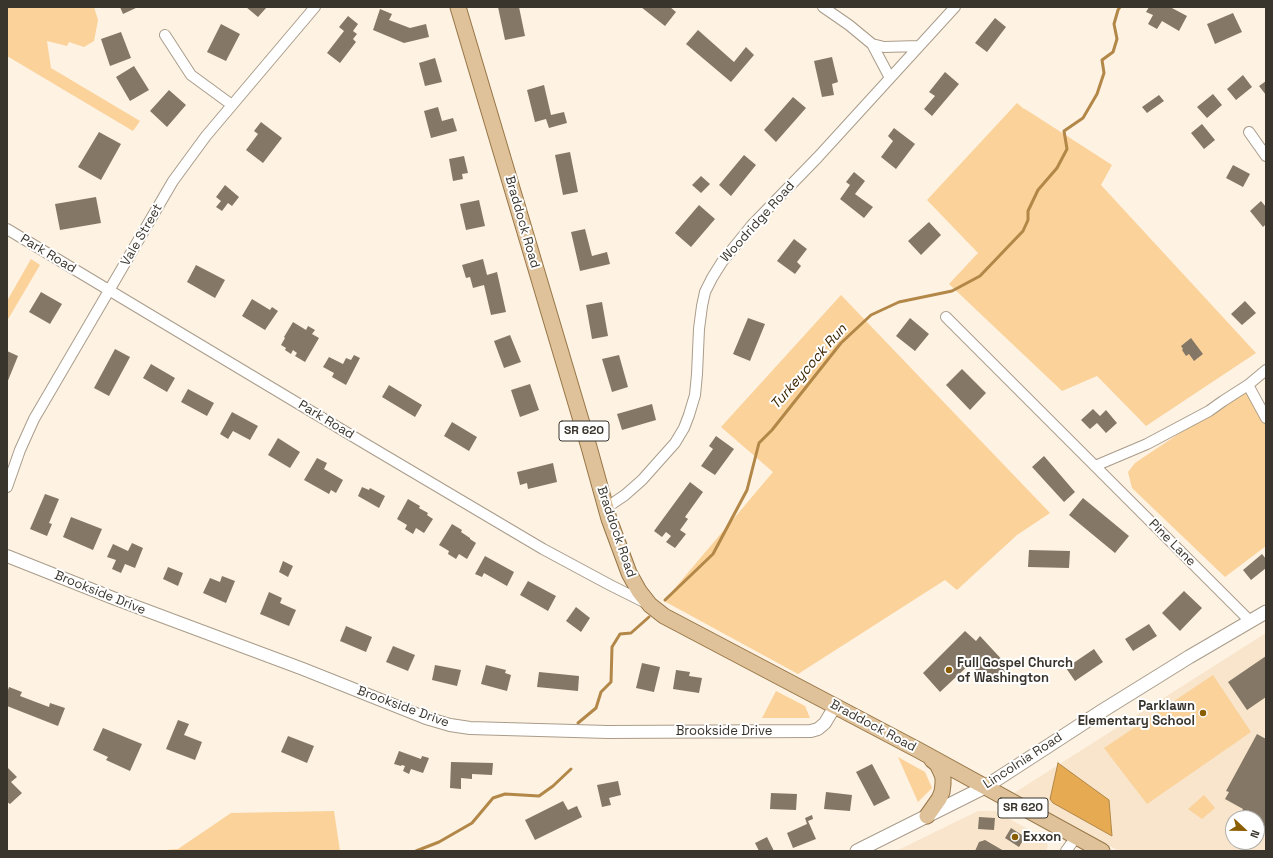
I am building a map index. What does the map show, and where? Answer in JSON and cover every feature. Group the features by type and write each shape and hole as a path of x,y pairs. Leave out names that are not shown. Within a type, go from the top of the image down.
{"main road":[{"name":"Braddock Road","path":"458,7 606,508 629,573 639,591 650,605 664,616 920,751 1102,851"},
{"name":"Lincolnia Road","path":"857,851 985,787 1102,711 1266,612"},
{"path":"920,751 937,764 943,777 942,792 935,806 927,816"}],"street":[{"name":"Vale Street","path":"7,487 20,450 34,419 173,181 190,157 232,105 315,7"},
{"path":"823,7 849,25 872,44 890,78"},
{"name":"Woodridge Road","path":"606,508 625,495 646,476 675,443 684,428 695,395 698,374 699,329 705,292 722,262 752,226 818,157 955,7"},
{"path":"165,36 191,75 232,105"},
{"path":"872,44 884,47 919,46"},
{"path":"1249,132 1266,156"},
{"name":"Park Road","path":"7,229 543,549 650,605"},
{"name":"Pine Lane","path":"946,317 1250,621"},
{"path":"1095,466 1147,444 1209,411 1248,385 1266,370"},
{"path":"1248,385 1266,418"},
{"name":"Brookside Drive","path":"7,556 426,718 450,725 470,728 608,732 812,731 818,729 825,723 835,706"},
{"path":"1066,851 1076,837"}],"shaded area":[{"path":"7,7 94,7 98,20 94,41 84,47 69,42 67,46 47,41 51,68 140,121 133,131 7,56"},
{"path":"1017,103 1112,165 1101,185 1256,353 1146,426 1097,376 1062,391 949,284 978,253 927,200"},
{"path":"31,259 40,265 7,321 7,301"},
{"path":"841,295 1050,513 1017,535 957,590 945,580 798,674 664,601 773,472 721,427"},
{"path":"1253,384 1266,408 1266,546 1225,577 1132,488 1128,472 1135,463"},
{"name":"Parklawn Elementary School","path":"1266,633 1266,851 1119,851 1014,793"},
{"path":"1213,675 1251,732 1147,804 1104,748"},
{"path":"776,691 805,706 810,718 762,718"},
{"path":"898,757 925,772 932,788 918,802"},
{"path":"1058,763 1109,800 1112,836 1053,803 1050,799"},
{"path":"1204,795 1215,808 1202,819 1188,809"},
{"path":"334,811 340,851 153,851 178,849 231,813"},
{"path":"978,811 995,811 1042,837 1048,845 1046,851 896,851"}],"building":[{"path":"120,7 138,7 123,14"},
{"path":"246,7 267,7 258,17"},
{"path":"498,7 519,7 525,36 505,40"},
{"path":"641,7 670,7 676,12 665,26"},
{"path":"1149,7 1170,7 1187,16 1179,31 1162,21 1157,29 1148,24 1153,15 1146,12"},
{"path":"380,9 392,14 389,20 410,28 426,24 429,37 404,43 373,30"},
{"path":"1233,13 1242,32 1215,44 1207,24"},
{"path":"348,16 358,24 353,31 357,34 353,39 356,42 340,63 327,53 344,31 339,27"},
{"path":"995,18 1006,27 987,52 975,43"},
{"path":"221,24 240,34 226,61 207,52"},
{"path":"698,30 734,62 746,47 754,55 731,82 686,44"},
{"path":"121,32 131,58 110,66 101,39"},
{"path":"832,57 838,82 832,84 834,95 822,97 814,61"},
{"path":"435,58 442,82 425,86 419,63"},
{"path":"134,66 149,90 130,101 116,77"},
{"path":"945,72 959,84 932,116 924,109 935,96 929,92"},
{"path":"1243,75 1252,87 1236,100 1227,89"},
{"path":"1266,81 1266,95 1259,86"},
{"path":"544,85 551,115 564,112 567,123 549,128 546,119 535,122 527,90"},
{"path":"169,90 186,105 167,127 150,111"},
{"path":"1213,94 1222,105 1207,118 1197,107"},
{"path":"1159,95 1164,101 1147,113 1142,107"},
{"path":"793,97 806,108 776,142 764,130"},
{"path":"438,107 442,121 453,118 457,131 431,138 424,111"},
{"path":"261,122 282,138 263,163 246,150 258,134 254,131"},
{"path":"1202,124 1215,140 1204,149 1191,133"},
{"path":"894,128 915,144 896,169 881,157 893,141 888,136"},
{"path":"99,132 121,144 101,180 78,167"},
{"path":"570,152 578,192 563,195 555,155"},
{"path":"744,155 756,165 731,196 719,185"},
{"path":"464,156 468,173 462,174 463,179 453,181 449,159"},
{"path":"1233,165 1250,174 1243,187 1226,178"},
{"path":"854,172 865,181 855,194 873,207 864,218 840,199 850,185 846,182"},
{"path":"701,176 710,184 701,193 692,185"},
{"path":"225,185 239,197 232,206 228,203 222,211 216,207 221,201 216,197"},
{"path":"96,197 101,223 60,230 55,204"},
{"path":"479,200 485,226 466,230 460,204"},
{"path":"1261,201 1266,207 1266,224 1263,227 1250,211"},
{"path":"699,205 715,219 691,247 675,233"},
{"path":"929,222 941,235 921,255 908,241"},
{"path":"585,229 592,256 607,252 610,264 580,271 571,232"},
{"path":"794,239 807,249 797,262 801,266 795,274 777,261"},
{"path":"483,259 487,275 497,272 506,312 491,315 484,285 473,288 470,277 466,278 462,265"},
{"path":"196,265 225,280 215,298 187,282"},
{"path":"41,292 62,304 50,324 29,312"},
{"path":"252,299 270,310 272,307 278,311 265,330 242,316"},
{"path":"1245,301 1256,313 1242,325 1231,314"},
{"path":"602,302 608,336 592,339 586,305"},
{"path":"748,318 765,324 750,361 733,354"},
{"path":"910,318 929,334 915,351 896,336"},
{"path":"293,322 306,330 308,326 315,330 312,334 319,338 305,362 295,356 297,353 293,350 291,354 281,345"},
{"path":"510,335 521,362 504,368 494,341"},
{"path":"1191,338 1203,354 1194,361 1189,354 1186,356 1181,346"},
{"path":"115,349 130,357 109,396 94,388"},
{"path":"7,351 18,356 7,383"},
{"path":"354,355 360,358 346,385 332,377 334,373 323,367 329,357 343,364 346,358 351,360"},
{"path":"619,355 628,387 612,392 602,359"},
{"path":"151,364 175,378 167,392 143,378"},
{"path":"962,369 986,393 970,410 946,385"},
{"path":"530,384 539,410 520,417 511,390"},
{"path":"389,385 422,405 415,417 382,397"},
{"path":"188,389 214,403 207,416 181,402"},
{"path":"652,404 656,420 622,430 617,414"},
{"path":"1093,409 1100,416 1106,410 1117,423 1106,433 1097,423 1090,429 1081,420"},
{"path":"232,412 258,426 250,440 233,431 228,439 220,434"},
{"path":"452,422 477,437 469,451 444,436"},
{"path":"716,436 734,449 715,475 701,466 713,449 709,446"},
{"path":"278,438 300,452 290,468 268,455"},
{"path":"1044,456 1075,492 1064,502 1032,467"},
{"path":"317,458 327,463 324,469 343,480 336,493 331,490 329,494 304,480"},
{"path":"553,463 557,482 528,489 527,483 520,485 517,472"},
{"path":"690,482 703,492 685,517 688,519 680,530 686,534 675,548 666,542 671,536 666,532 662,537 654,531"},
{"path":"362,487 369,490 370,488 385,496 379,508 358,496"},
{"path":"45,494 59,499 49,523 52,524 47,536 30,529"},
{"path":"1083,498 1129,536 1115,553 1069,515"},
{"path":"408,499 420,506 419,508 428,513 427,515 433,519 424,533 416,528 413,534 405,529 407,525 397,519"},
{"path":"71,517 102,529 93,550 63,537"},
{"path":"452,524 462,530 461,532 476,543 467,559 459,554 456,559 448,554 449,551 439,545"},
{"path":"132,543 143,548 135,568 125,564 121,573 112,569 116,560 107,557 113,544 128,551"},
{"path":"1029,550 1070,551 1069,568 1028,567"},
{"path":"1262,554 1266,559 1266,568 1251,580 1243,570"},
{"path":"485,556 514,572 507,586 484,573 482,577 475,574"},
{"path":"283,561 293,566 288,577 279,572"},
{"path":"168,567 183,573 178,586 163,579"},
{"path":"222,576 235,581 226,603 203,593 210,578 220,582"},
{"path":"528,581 556,596 548,611 520,595"},
{"path":"1184,591 1202,608 1180,631 1162,613"},
{"path":"269,592 282,598 280,603 296,610 289,626 260,614"},
{"path":"576,607 590,618 581,632 566,621"},
{"path":"1149,624 1157,636 1133,651 1125,639"},
{"path":"346,626 372,637 366,652 340,641"},
{"path":"965,631 976,641 980,636 1006,664 1002,668 1005,671 1000,677 995,673 987,681 970,664 940,692 923,673"},
{"path":"393,646 415,655 408,671 386,662"},
{"path":"1094,649 1103,662 1075,681 1066,668"},
{"path":"1266,656 1266,697 1247,710 1228,682"},
{"path":"642,663 660,667 654,692 636,688"},
{"path":"435,665 461,670 457,686 432,680"},
{"path":"486,665 506,670 505,673 511,675 507,691 481,684"},
{"path":"676,670 690,672 689,676 702,678 699,693 673,689"},
{"path":"539,672 579,676 578,691 537,687"},
{"path":"9,687 22,692 20,696 49,707 50,703 65,708 58,726 7,706 7,693"},
{"path":"178,720 189,724 184,735 202,742 195,760 166,749"},
{"path":"103,728 142,744 130,771 106,760 108,757 93,750"},
{"path":"1257,734 1266,739 1266,832 1265,810 1242,810 1225,799 1229,792 1226,791"},
{"path":"288,736 314,746 307,763 281,752"},
{"path":"399,751 421,759 422,756 429,758 423,773 411,769 409,774 403,771 405,766 394,764"},
{"path":"451,762 493,763 492,775 472,774 472,779 461,778 461,789 450,788"},
{"path":"872,764 890,798 874,806 856,772"},
{"path":"7,767 17,777 11,782 22,793 10,804 7,802"},
{"path":"618,781 621,795 609,798 611,805 602,807 597,785"},
{"path":"826,792 852,795 850,811 824,809"},
{"path":"771,793 797,794 796,810 770,809"},
{"path":"563,801 568,810 577,806 582,817 535,840 525,820"},
{"path":"812,815 813,819 808,821 816,839 793,848 787,833 807,824 805,818"},
{"name":"Exxon","path":"979,817 995,818 994,830 978,829"},
{"name":"Exxon","path":"1011,828 1025,837 1019,847 1005,838"},
{"path":"767,837 774,851 759,851 755,843"},
{"path":"985,840 1004,851 975,851 979,842"}],"waterway":[{"name":"Turkeycock Run","path":"665,600 713,554 747,490 759,443 772,430 841,343 871,315 899,302 952,291 980,276 1023,231 1028,220 1028,211 1038,190 1057,168 1067,149 1064,131 1083,118 1097,94 1104,73 1102,60 1113,52 1117,39 1114,24 1120,7"},
{"name":"Turkeycock Run","path":"578,723 596,708 601,692 611,682 612,647 620,634 631,633 649,617"},
{"name":"Turkeycock Run","path":"416,851 439,842 472,823 493,798 505,794 539,796 553,786 571,769"}],"place":[{"name":"Full Gospel Church of Washington","path":"949,670"},
{"name":"Parklawn Elementary School","path":"1203,713"},
{"name":"Exxon","path":"1015,837"}]}
